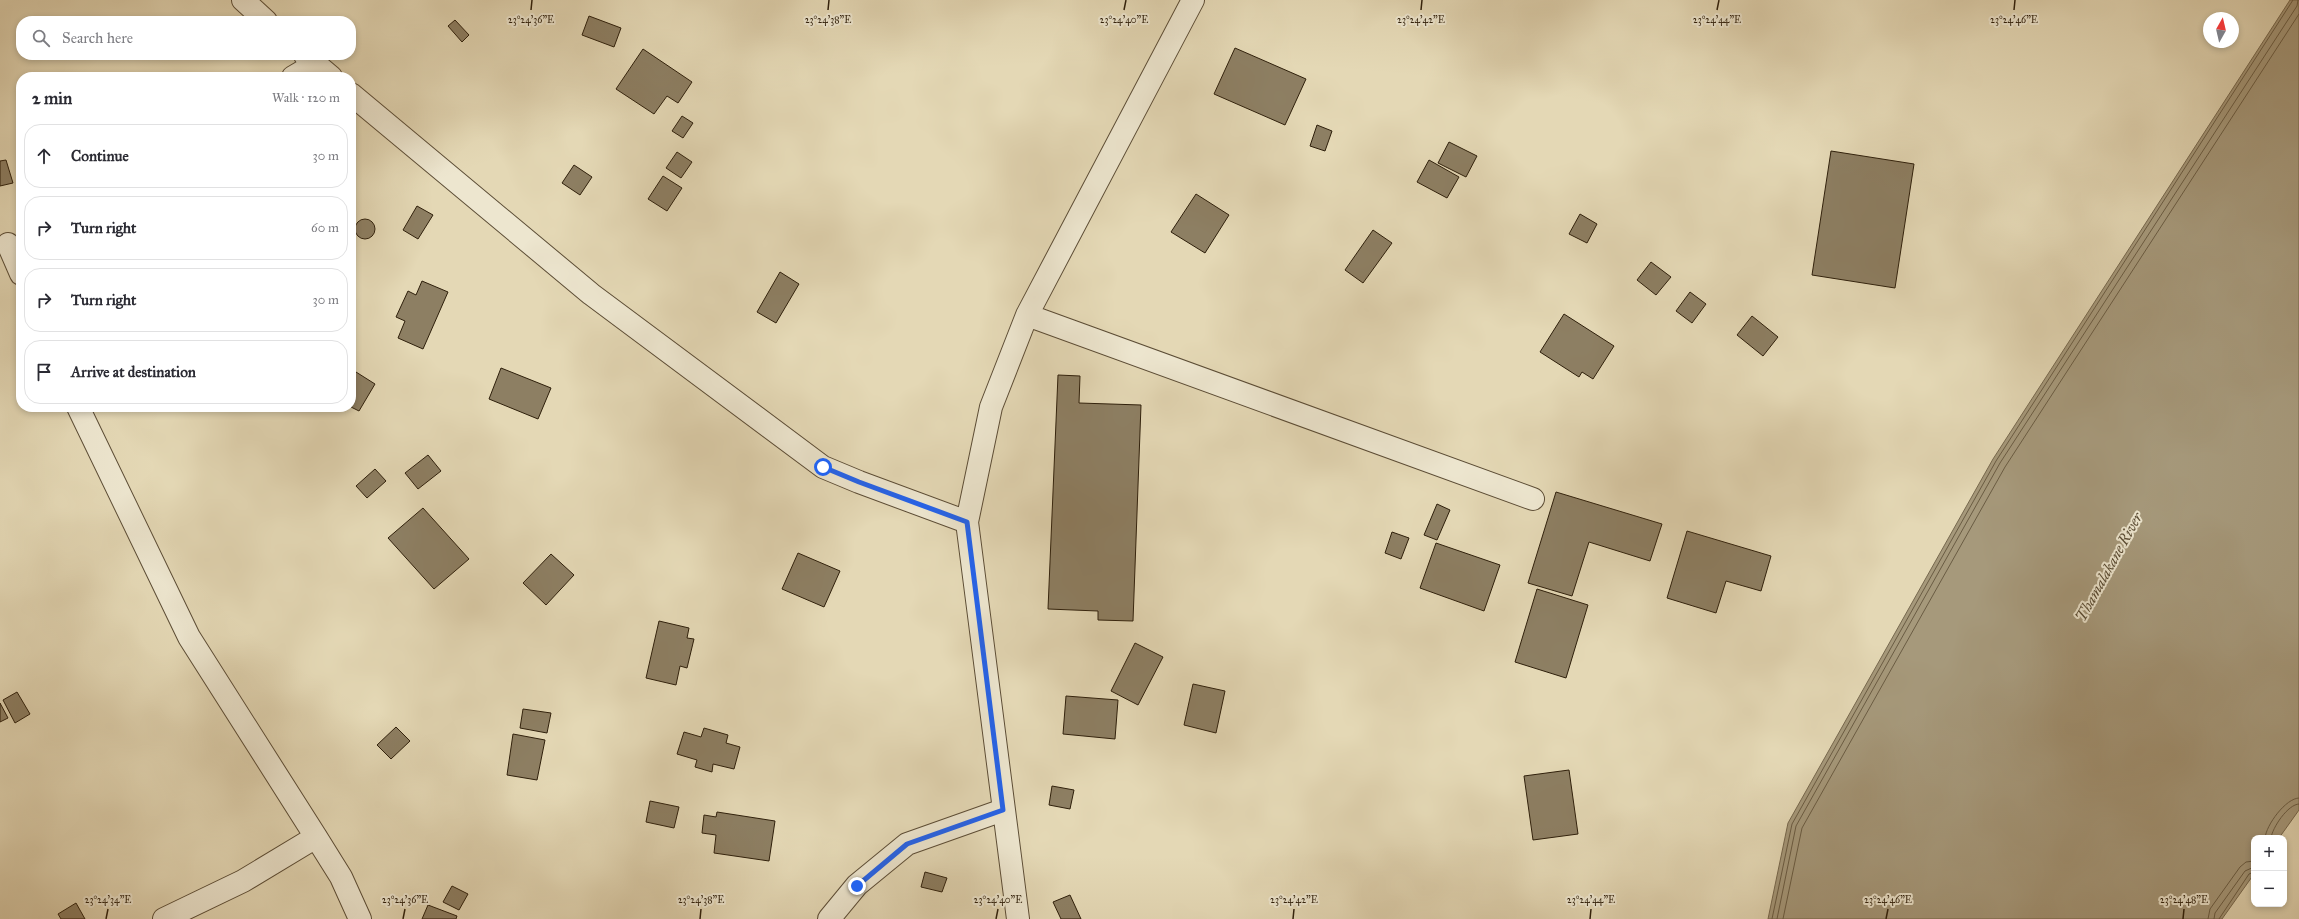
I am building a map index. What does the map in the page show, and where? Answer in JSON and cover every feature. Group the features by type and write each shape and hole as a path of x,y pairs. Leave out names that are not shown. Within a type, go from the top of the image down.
{"street":[{"path":"243,0 261,16"},
{"path":"1018,919 967,522 991,407 1027,315 1193,0"},
{"path":"303,72 317,65"},
{"path":"356,98 591,294 823,467 967,522"},
{"path":"10,243 16,260"},
{"path":"1027,315 1533,499"},
{"path":"80,412 189,637 341,877 360,919"},
{"path":"829,919 857,886 907,844 1003,810"},
{"path":"164,919 243,881 316,837"}],"water":[{"name":"Thamalakane River","path":"2290,0 2299,0 2299,810 2281,835 2251,835 2251,878 2222,919 1768,919 1788,823 1993,459"}],"building":[{"path":"589,16 621,28 614,47 582,35"},
{"path":"455,20 469,35 462,42 448,26"},
{"path":"1235,48 1306,79 1285,125 1214,94"},
{"path":"643,49 692,82 678,103 667,96 654,114 616,89"},
{"path":"682,116 693,123 683,138 672,131"},
{"path":"1317,125 1332,131 1325,151 1310,146"},
{"path":"1449,142 1477,156 1466,177 1438,163"},
{"path":"1831,151 1914,164 1895,288 1812,275"},
{"path":"677,152 692,162 681,178 666,168"},
{"path":"6,160 13,183 0,186 0,161"},
{"path":"1429,160 1459,177 1447,198 1417,182"},
{"path":"574,165 592,177 580,195 562,183"},
{"path":"663,176 682,188 667,211 648,199"},
{"path":"1196,194 1229,215 1205,253 1171,232"},
{"path":"417,206 433,215 418,239 403,230"},
{"path":"1580,214 1597,224 1587,243 1569,234"},
{"path":"361,219 369,219 375,225 375,233 369,239 361,239 356,234 356,224"},
{"path":"1373,230 1392,243 1363,283 1345,270"},
{"path":"1651,262 1671,277 1656,295 1637,280"},
{"path":"780,272 799,284 776,323 757,312"},
{"path":"422,281 448,292 423,349 398,338 405,321 396,317 408,291 416,295"},
{"path":"1690,292 1706,304 1692,323 1676,311"},
{"path":"1564,314 1614,346 1593,379 1582,372 1579,377 1540,352"},
{"path":"1752,316 1778,337 1763,356 1737,335"},
{"path":"501,368 551,388 538,419 489,399"},
{"path":"356,372 375,384 359,411 356,410"},
{"path":"1058,375 1080,376 1079,403 1141,405 1133,621 1098,620 1098,611 1048,609"},
{"path":"428,455 441,471 418,489 405,473"},
{"path":"375,469 386,481 367,498 356,486"},
{"path":"1556,492 1662,524 1650,561 1589,542 1572,596 1528,583"},
{"path":"1437,504 1450,510 1437,540 1424,535"},
{"path":"423,508 469,559 434,589 388,538"},
{"path":"1687,531 1771,556 1761,591 1726,581 1716,613 1667,598"},
{"path":"1392,532 1409,538 1401,559 1385,553"},
{"path":"1436,543 1500,565 1484,611 1420,588"},
{"path":"798,553 840,571 824,607 782,589"},
{"path":"551,554 574,575 546,605 523,583"},
{"path":"1537,589 1588,605 1566,678 1515,662"},
{"path":"659,621 689,628 687,638 694,639 687,668 680,666 676,685 646,678"},
{"path":"1135,643 1163,657 1138,705 1111,691"},
{"path":"1193,684 1225,691 1216,733 1184,725"},
{"path":"17,692 30,714 15,723 3,700"},
{"path":"1066,696 1118,700 1115,739 1063,734"},
{"path":"0,703 8,718 0,722"},
{"path":"523,709 551,713 547,733 520,728"},
{"path":"396,727 410,741 391,759 377,745"},
{"path":"704,728 728,735 726,743 740,747 734,769 713,764 712,772 695,767 697,760 677,754 684,732 701,737"},
{"path":"513,734 545,740 537,780 507,775"},
{"path":"1569,770 1578,834 1533,840 1524,776"},
{"path":"1052,786 1074,790 1070,809 1049,805"},
{"path":"650,801 679,807 674,828 646,822"},
{"path":"717,812 775,821 769,861 714,853 716,835 702,833 704,815 716,817"},
{"path":"925,872 947,878 942,892 921,887"},
{"path":"452,886 468,894 459,910 443,902"},
{"path":"1070,895 1081,919 1061,919 1053,902"},
{"path":"76,903 85,919 61,919 58,914"},
{"path":"428,905 457,916 456,919 422,919"}],"route":[{"path":"823,467 967,522 1003,810 907,844 857,886"}]}
